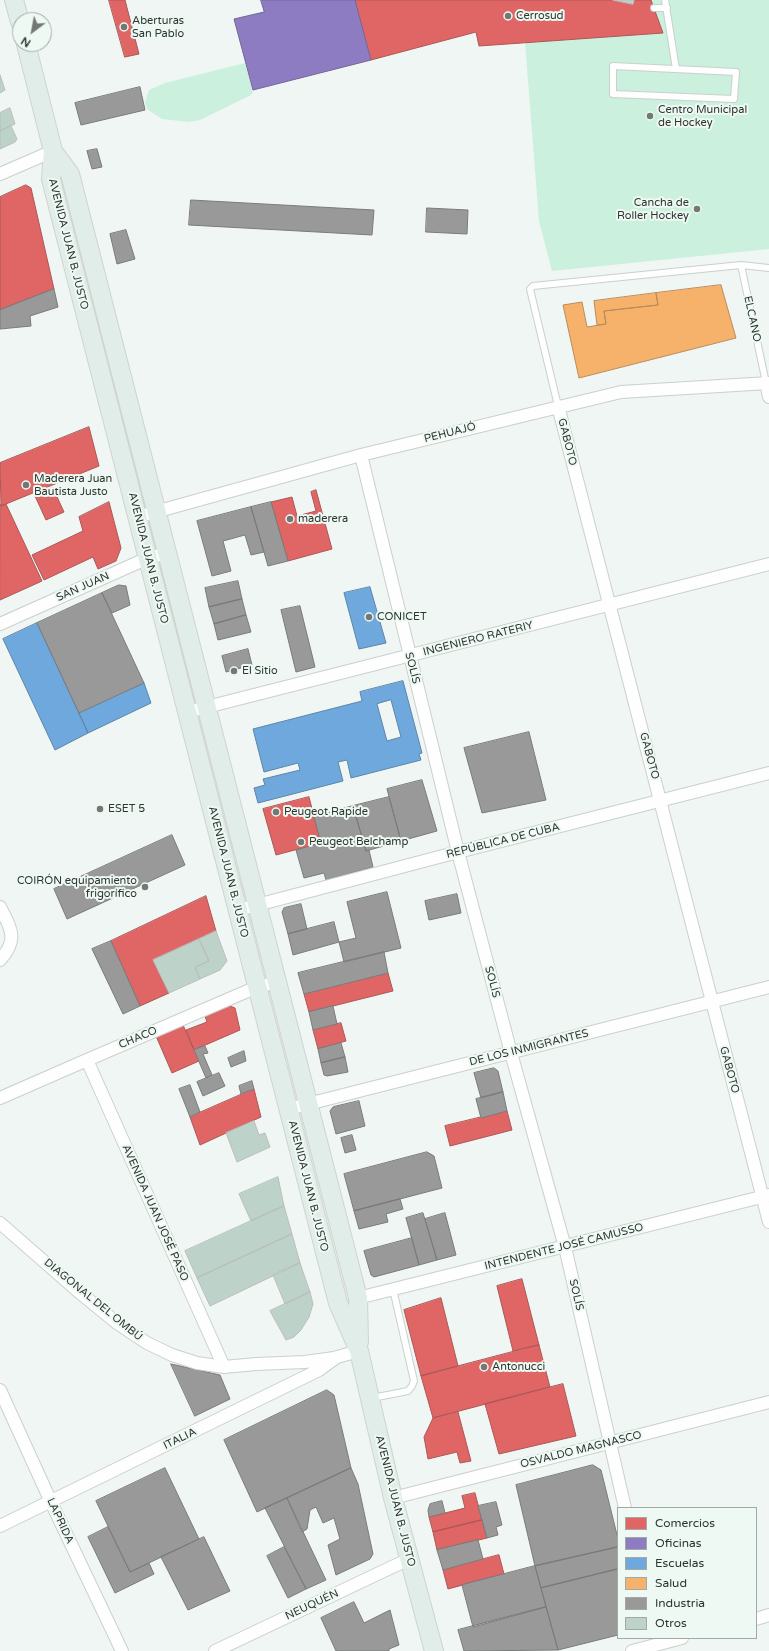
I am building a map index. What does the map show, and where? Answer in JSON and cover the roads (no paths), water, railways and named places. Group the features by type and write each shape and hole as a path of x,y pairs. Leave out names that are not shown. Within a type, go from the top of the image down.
{"main road":[{"path":"14,0 17,12"},
{"path":"28,52 53,151"},
{"name":"AVENIDA JUAN B. JUSTO","path":"53,151 70,174 358,1298 359,1351"},
{"name":"AVENIDA JUAN B. JUSTO","path":"53,151 51,179 338,1303 359,1351 393,1498 434,1651"}],"street":[{"path":"0,174 53,151"},
{"name":"PEHUAJÓ","path":"137,517 361,455 558,406 621,392 767,383"},
{"name":"ELCANO","path":"767,383 769,397"},
{"name":"GABOTO","path":"558,406 711,1002 766,1196 769,1222"},
{"name":"SOLÍS","path":"361,455 458,852 510,1053 565,1247 625,1507"},
{"name":"SAN JUAN","path":"0,624 148,558 167,553"},
{"name":"INGENIERO RATERIY","path":"187,712 769,564"},
{"name":"REPÚBLICA DE CUBA","path":"238,910 769,773"},
{"path":"0,906 12,931 10,948 0,960"},
{"name":"CHACO","path":"0,1098 257,987 277,982"},
{"name":"DE LOS INMIGRANTES","path":"288,1109 769,987"},
{"name":"AVENIDA JUAN JOSÉ PASO","path":"86,1060 224,1367"},
{"name":"INTENDENTE JOSÉ CAMUSSO","path":"358,1298 766,1196"},
{"name":"DIAGONAL DEL OMBÚ","path":"0,1223 79,1292 118,1323 147,1343 172,1355 197,1364 224,1367 305,1362 337,1357"},
{"name":"ITALIA","path":"0,1526 319,1370 337,1357 359,1351"},
{"name":"LAPRIDA","path":"0,1390 51,1502 122,1651"},
{"name":"OSVALDO MAGNASCO","path":"393,1498 769,1402"},
{"name":"NEUQUÉN","path":"215,1651 409,1559"},
{"path":"757,1619 769,1615"},
{"path":"632,1651 678,1639"}],"lane":[{"path":"665,0 676,69"},
{"path":"654,8 666,8"},
{"path":"613,66 676,69 736,72 734,99 614,94 613,66"},
{"path":"741,265 769,268"},
{"name":"GABOTO","path":"558,406 530,289 533,286 741,265"},
{"name":"ELCANO","path":"741,265 767,383"},
{"path":"370,1398 408,1391 414,1381 393,1289"}],"place":[{"name":"Cerrosud","path":"508,16"},
{"name":"Aberturas San Pablo","path":"124,27"},
{"name":"Centro Municipal de Hockey","path":"650,116"},
{"name":"Cancha de Roller Hockey","path":"697,209"},
{"name":"Maderera Juan Bautista Justo","path":"26,485"},
{"name":"maderera","path":"290,519"},
{"name":"CONICET","path":"369,617"},
{"name":"El Sitio","path":"234,671"},
{"name":"ESET 5","path":"100,809"},
{"name":"Peugeot Rapide","path":"276,812"},
{"name":"Peugeot Belchamp","path":"301,842"},
{"name":"COIRÓN equipamiento frigorífico","path":"145,887"},
{"name":"Antonucci","path":"484,1367"}]}
